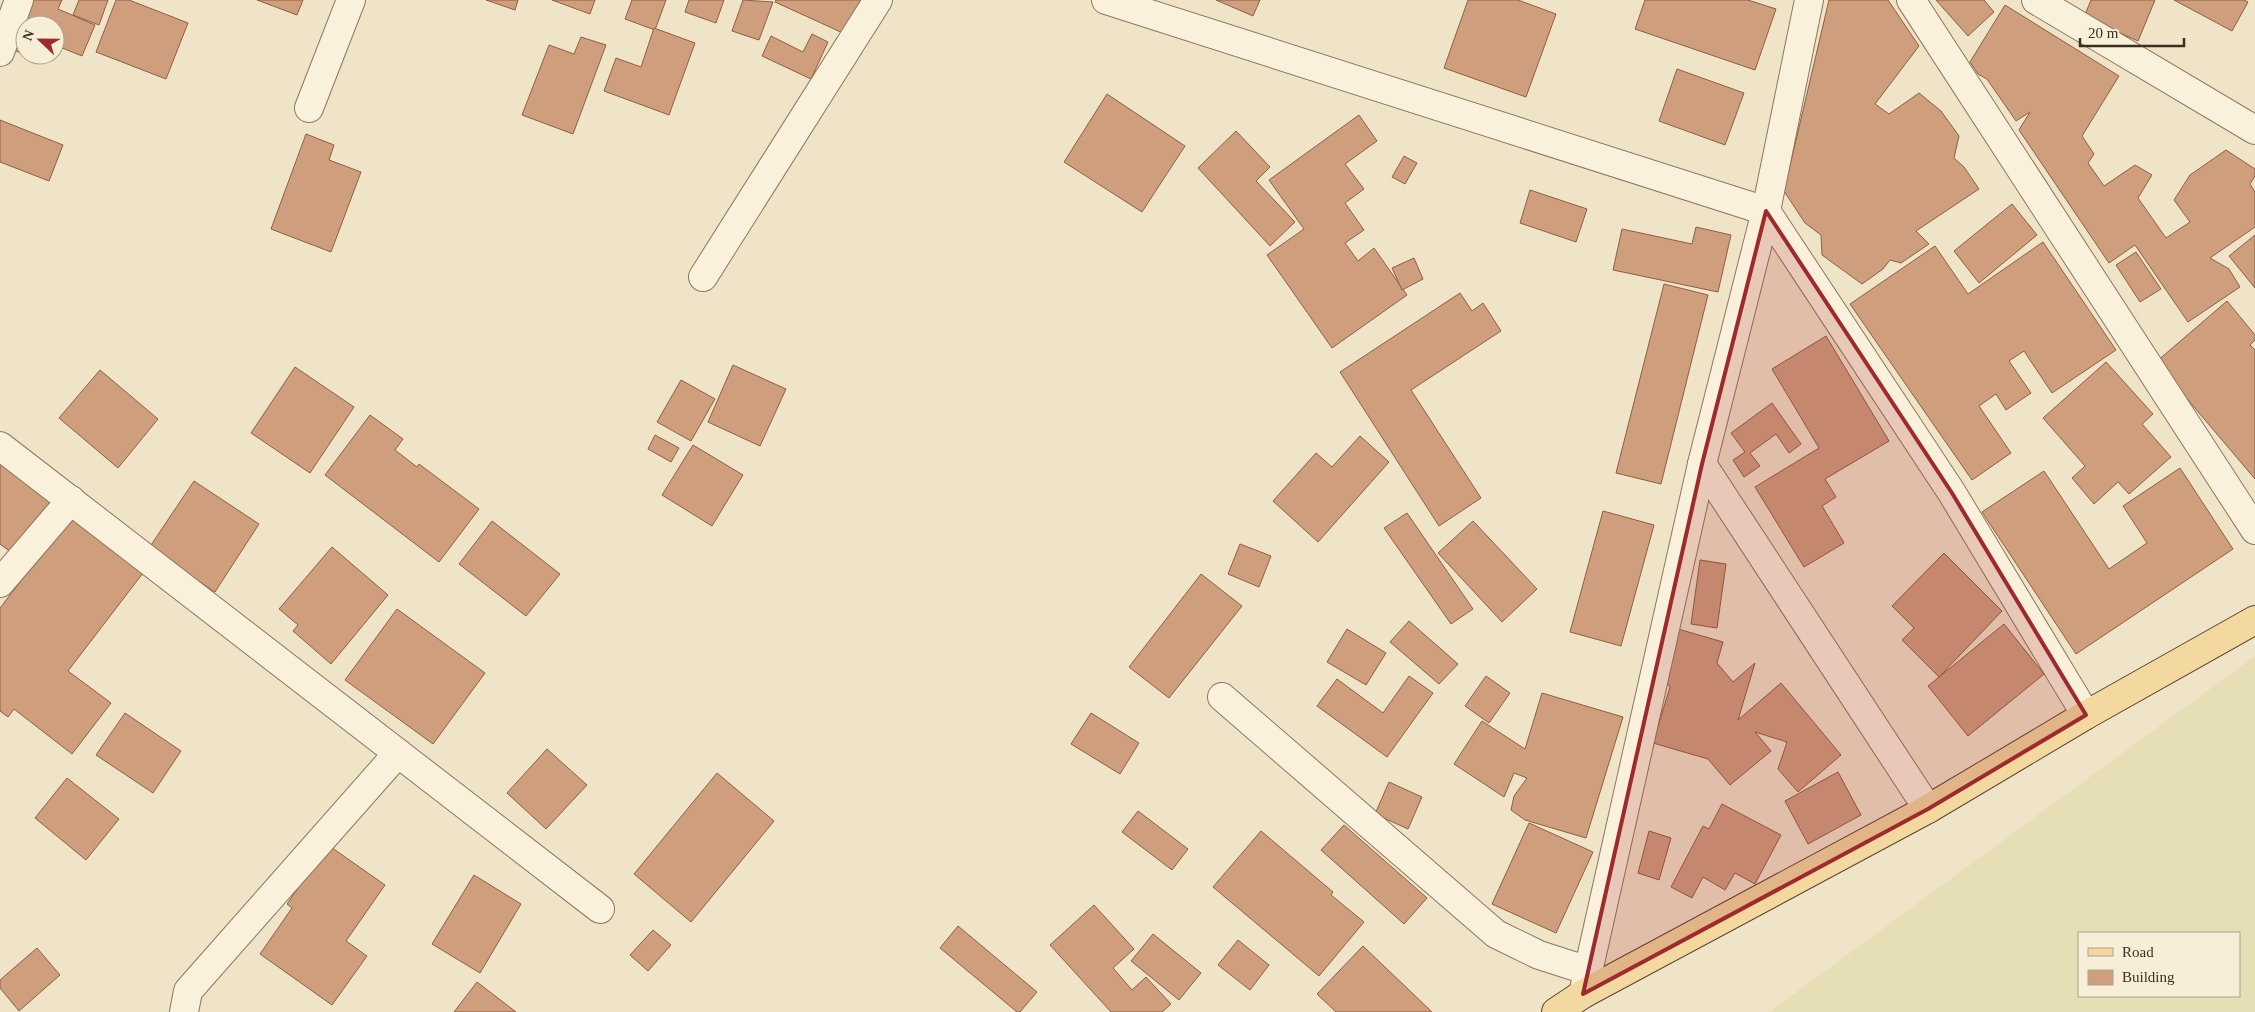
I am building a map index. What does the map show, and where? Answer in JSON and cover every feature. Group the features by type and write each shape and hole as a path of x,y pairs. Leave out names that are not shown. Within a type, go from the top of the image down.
{"main road":[{"path":"1556,1012 1586,983 1928,809 2086,715 2255,620"}],"street":[{"path":"0,52 19,0"},
{"path":"309,108 351,0"},
{"path":"703,277 878,0"},
{"path":"1106,0 1143,5 1766,211 1952,492 2086,715"},
{"path":"1222,697 1496,934 1539,955 1586,983 1702,464 1766,211 1809,0"},
{"path":"1911,0 2255,530"},
{"path":"2036,0 2255,130"},
{"path":"0,446 600,909"},
{"path":"1702,464 1928,809"},
{"path":"0,583 71,500"},
{"path":"184,1012 188,991 398,753"}],"highlighted area":[{"path":"1766,211 1952,493 2086,715 1928,809 1583,994 1702,464"}],"shaded area":[{"path":"2255,656 2255,1012 1769,1012"}],"building":[{"path":"25,0 62,0 58,9 95,25 82,56 65,49 65,15 18,15"},
{"path":"79,0 108,0 99,25 73,15"},
{"path":"116,0 129,0 188,23 166,79 96,52"},
{"path":"257,0 303,0 297,15"},
{"path":"486,0 518,0 515,10"},
{"path":"552,0 595,0 590,14"},
{"path":"632,0 666,0 655,30 625,19"},
{"path":"689,0 724,0 716,23 685,12"},
{"path":"743,0 773,2 759,40 732,31"},
{"path":"776,0 861,0 845,34 775,2"},
{"path":"1216,0 1260,0 1253,16"},
{"path":"1468,0 1518,0 1556,14 1526,97 1444,68"},
{"path":"1645,0 1748,0 1776,9 1755,70 1635,29"},
{"path":"1829,0 1888,0 1919,46 1875,104 1889,114 1919,93 1941,111 1959,136 1954,158 1964,167 1979,189 1916,231 1929,244 1901,263 1890,260 1883,269 1862,284 1822,255 1821,235 1805,223 1784,191"},
{"path":"1936,0 1984,0 1994,12 1968,36"},
{"path":"2091,0 2155,0 2138,41 2084,17"},
{"path":"2174,0 2244,0 2248,2 2232,31"},
{"path":"2005,5 2119,76 2082,136 2094,154 2088,163 2104,186 2135,165 2152,175 2138,198 2166,238 2190,222 2174,200 2190,175 2226,150 2255,169 2255,176 2250,184 2255,192 2255,227 2210,258 2229,269 2240,287 2188,322 2135,245 2109,263 2019,130 2030,112 2016,121 1987,79 1978,74 1970,62"},
{"path":"15,23 15,50 5,46"},
{"path":"654,28 695,43 669,115 604,91 616,58 641,67"},
{"path":"812,34 828,42 811,79 762,56 771,36 803,52"},
{"path":"581,37 606,45 573,134 522,115 549,45 574,54"},
{"path":"1677,69 1744,93 1725,145 1659,121"},
{"path":"1107,94 1185,146 1142,212 1064,162"},
{"path":"1359,115 1377,141 1345,164 1364,189 1345,203 1364,230 1345,243 1358,261 1374,248 1407,295 1332,348 1267,255 1304,229 1269,180"},
{"path":"0,120 63,145 49,181 0,162"},
{"path":"1236,131 1270,167 1256,181 1295,222 1270,246 1198,168"},
{"path":"306,134 334,145 329,160 361,172 331,252 271,229"},
{"path":"1404,156 1417,163 1405,184 1392,177"},
{"path":"1530,190 1587,209 1576,242 1520,223"},
{"path":"2012,204 2037,235 1979,283 1954,251"},
{"path":"1696,227 1731,235 1718,292 1613,270 1622,229 1692,244"},
{"path":"2255,235 2255,288 2229,256"},
{"path":"2043,242 2116,350 2052,393 2024,351 2009,361 2031,393 2006,410 1996,394 1979,406 2011,453 1972,480 1850,304 1935,246 1968,294"},
{"path":"2136,252 2161,289 2140,302 2116,265"},
{"path":"1414,258 1423,279 1402,290 1392,268"},
{"path":"1664,284 1708,295 1661,484 1616,473"},
{"path":"1460,293 1472,311 1483,303 1501,331 1411,390 1481,498 1439,526 1340,372"},
{"path":"2227,301 2255,335 2255,340 2250,345 2255,350 2255,479 2156,362"},
{"path":"1826,336 1889,441 1825,479 1836,497 1822,506 1844,543 1804,567 1755,487 1819,448 1772,369"},
{"path":"2106,362 2153,414 2142,424 2171,457 2129,494 2118,482 2094,504 2072,478 2085,466 2043,418"},
{"path":"733,365 786,389 760,446 708,422"},
{"path":"295,367 354,407 310,473 251,433"},
{"path":"100,370 158,419 118,468 59,418"},
{"path":"681,380 715,399 691,441 657,422"},
{"path":"1772,403 1801,444 1789,453 1776,434 1750,453 1760,466 1744,477 1733,460 1745,452 1731,433"},
{"path":"370,415 403,439 395,450 417,467 419,464 479,509 439,562 325,475"},
{"path":"655,435 679,448 671,462 648,449"},
{"path":"1360,436 1389,462 1318,542 1273,501 1316,453 1332,467"},
{"path":"693,445 743,475 712,526 662,495"},
{"path":"0,462 55,505 16,556 0,544"},
{"path":"2180,468 2233,549 2076,654 1982,512 2044,471 2109,569 2147,543 2123,506"},
{"path":"194,481 259,524 215,592 149,548"},
{"path":"1603,511 1654,525 1621,646 1570,632"},
{"path":"1407,513 1473,609 1451,624 1384,528"},
{"path":"70,517 143,573 68,671 111,703 72,754 14,709 8,717 0,711 0,608"},
{"path":"492,521 560,574 526,616 459,564"},
{"path":"1473,521 1537,589 1502,622 1438,553"},
{"path":"1240,544 1271,556 1259,587 1228,574"},
{"path":"332,547 388,595 331,664 293,631 298,625 279,609"},
{"path":"1944,553 2002,611 1939,677 1902,640 1914,628 1892,606"},
{"path":"1700,560 1726,564 1717,628 1691,624"},
{"path":"1201,574 1242,606 1169,698 1129,667"},
{"path":"397,609 485,673 433,744 345,680"},
{"path":"1409,621 1458,664 1439,684 1390,642"},
{"path":"2004,624 2044,674 1968,736 1928,686"},
{"path":"1347,629 1386,653 1366,685 1327,662"},
{"path":"1678,629 1723,642 1717,663 1733,682 1755,663 1738,720 1781,683 1841,755 1798,792 1778,769 1787,742 1755,732 1771,751 1730,785 1708,759 1653,743 1670,687 1663,678"},
{"path":"1409,676 1433,693 1387,757 1317,706 1337,679 1383,713"},
{"path":"1486,676 1510,693 1489,723 1465,706"},
{"path":"1542,693 1623,717 1586,838 1525,820 1511,810 1514,796 1527,778 1514,773 1504,797 1454,764 1482,721 1525,749"},
{"path":"125,713 181,751 153,793 96,755"},
{"path":"1091,713 1139,743 1120,774 1071,744"},
{"path":"547,749 587,785 546,829 507,793"},
{"path":"1838,772 1861,815 1808,844 1785,801"},
{"path":"717,773 774,821 691,922 634,874"},
{"path":"67,778 119,819 86,860 35,818"},
{"path":"1389,782 1422,797 1408,829 1375,814"},
{"path":"1722,804 1781,835 1755,884 1735,873 1725,890 1703,877 1692,898 1671,887 1703,826 1709,829"},
{"path":"1138,811 1188,849 1172,870 1122,832"},
{"path":"1529,823 1593,852 1556,933 1492,904"},
{"path":"1344,825 1427,898 1404,924 1321,850"},
{"path":"1261,831 1333,892 1331,895 1364,922 1319,976 1213,887"},
{"path":"1649,831 1671,838 1659,880 1638,873"},
{"path":"328,845 385,885 346,941 367,956 332,1005 260,954 292,908 287,904"},
{"path":"474,875 521,904 480,973 432,944"},
{"path":"1094,905 1134,949 1113,968 1132,990 1146,977 1171,1004 1162,1012 1111,1012 1050,945"},
{"path":"958,926 1037,992 1020,1012 1017,1012 940,948"},
{"path":"653,930 671,945 648,971 630,955"},
{"path":"1153,934 1201,973 1179,1000 1131,961"},
{"path":"1238,940 1269,965 1250,990 1218,965"},
{"path":"1363,946 1432,1012 1336,1012 1317,994"},
{"path":"37,948 60,975 19,1011 0,988 0,980"},
{"path":"477,982 516,1012 454,1012"}]}
